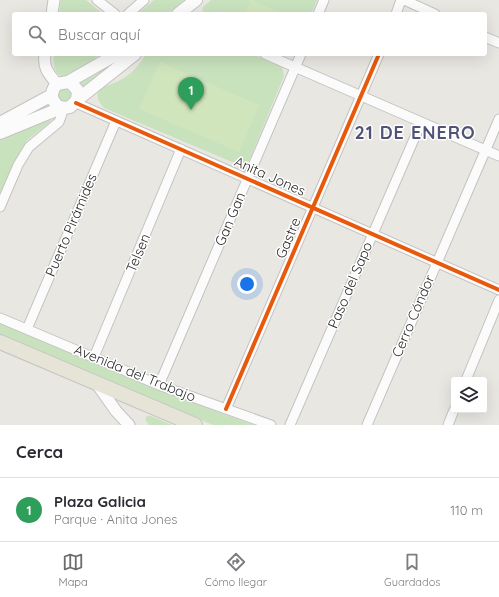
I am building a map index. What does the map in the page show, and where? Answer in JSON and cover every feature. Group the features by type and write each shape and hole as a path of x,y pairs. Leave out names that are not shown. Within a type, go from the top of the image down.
{"main road":[{"path":"184,12 196,0"},
{"path":"62,108 54,102 52,95 53,89 113,56"},
{"path":"0,133 62,108 70,107 133,56"},
{"path":"62,83 76,87 78,96 76,102"},
{"path":"0,122 52,95"},
{"name":"Avenida del Trabajo","path":"0,342 195,425"}],"street":[{"path":"52,12 54,0"},
{"path":"96,0 112,12"},
{"path":"130,12 144,0"},
{"path":"319,12 324,0"},
{"path":"397,12 403,0 430,12"},
{"path":"487,38 499,43"},
{"path":"45,56 44,62 46,71 62,83"},
{"path":"270,56 499,156"},
{"name":"Gan Gan","path":"159,385 300,56"},
{"name":"Gastre","path":"226,409 378,56"},
{"name":"Anita Jones","path":"76,102 499,290"},
{"path":"0,208 18,165 29,147 59,122 62,108"},
{"name":"Cerro Cóndor","path":"366,425 499,119"},
{"name":"Puerto Pirámides","path":"27,329 116,120"},
{"name":"Paso del Sapo","path":"290,425 371,234 421,123"},
{"name":"Telsen","path":"94,357 181,149"},
{"path":"467,377 499,300"},
{"name":"Avenida del Trabajo","path":"0,318 159,385 270,425"},
{"path":"97,384 116,411 129,425"},
{"path":"448,425 453,413"}],"green space":[{"path":"61,0 86,0 101,12 59,12"},
{"path":"154,0 184,0 169,12 139,12"},
{"path":"211,0 317,0 312,12 202,12 203,7"},
{"path":"252,0 279,12 246,12"},
{"path":"54,56 98,56 84,69 64,78 58,74 54,68"},
{"path":"125,56 125,56 84,89 80,82"},
{"path":"145,56 257,56 282,67 284,76 249,161 239,165 104,108 99,101 99,92 106,86 126,77 139,65"},
{"path":"160,62 259,105 239,152 139,109"},
{"path":"62,88 68,88 72,92 72,98 68,102 62,102 58,98 58,92"},
{"path":"51,118 50,122 27,140 17,158 0,197 0,139"},
{"path":"0,323 160,391 254,425 213,425 0,336"},
{"path":"147,416 151,416 172,425 149,425 145,419"}],"cycle path":[{"path":"226,409 378,56"},
{"path":"76,103 499,290"}],"place":[{"name":"Plaza Galicia","path":"191,110"}],"district":[{"name":"21 DE ENERO","path":"415,132"}]}
